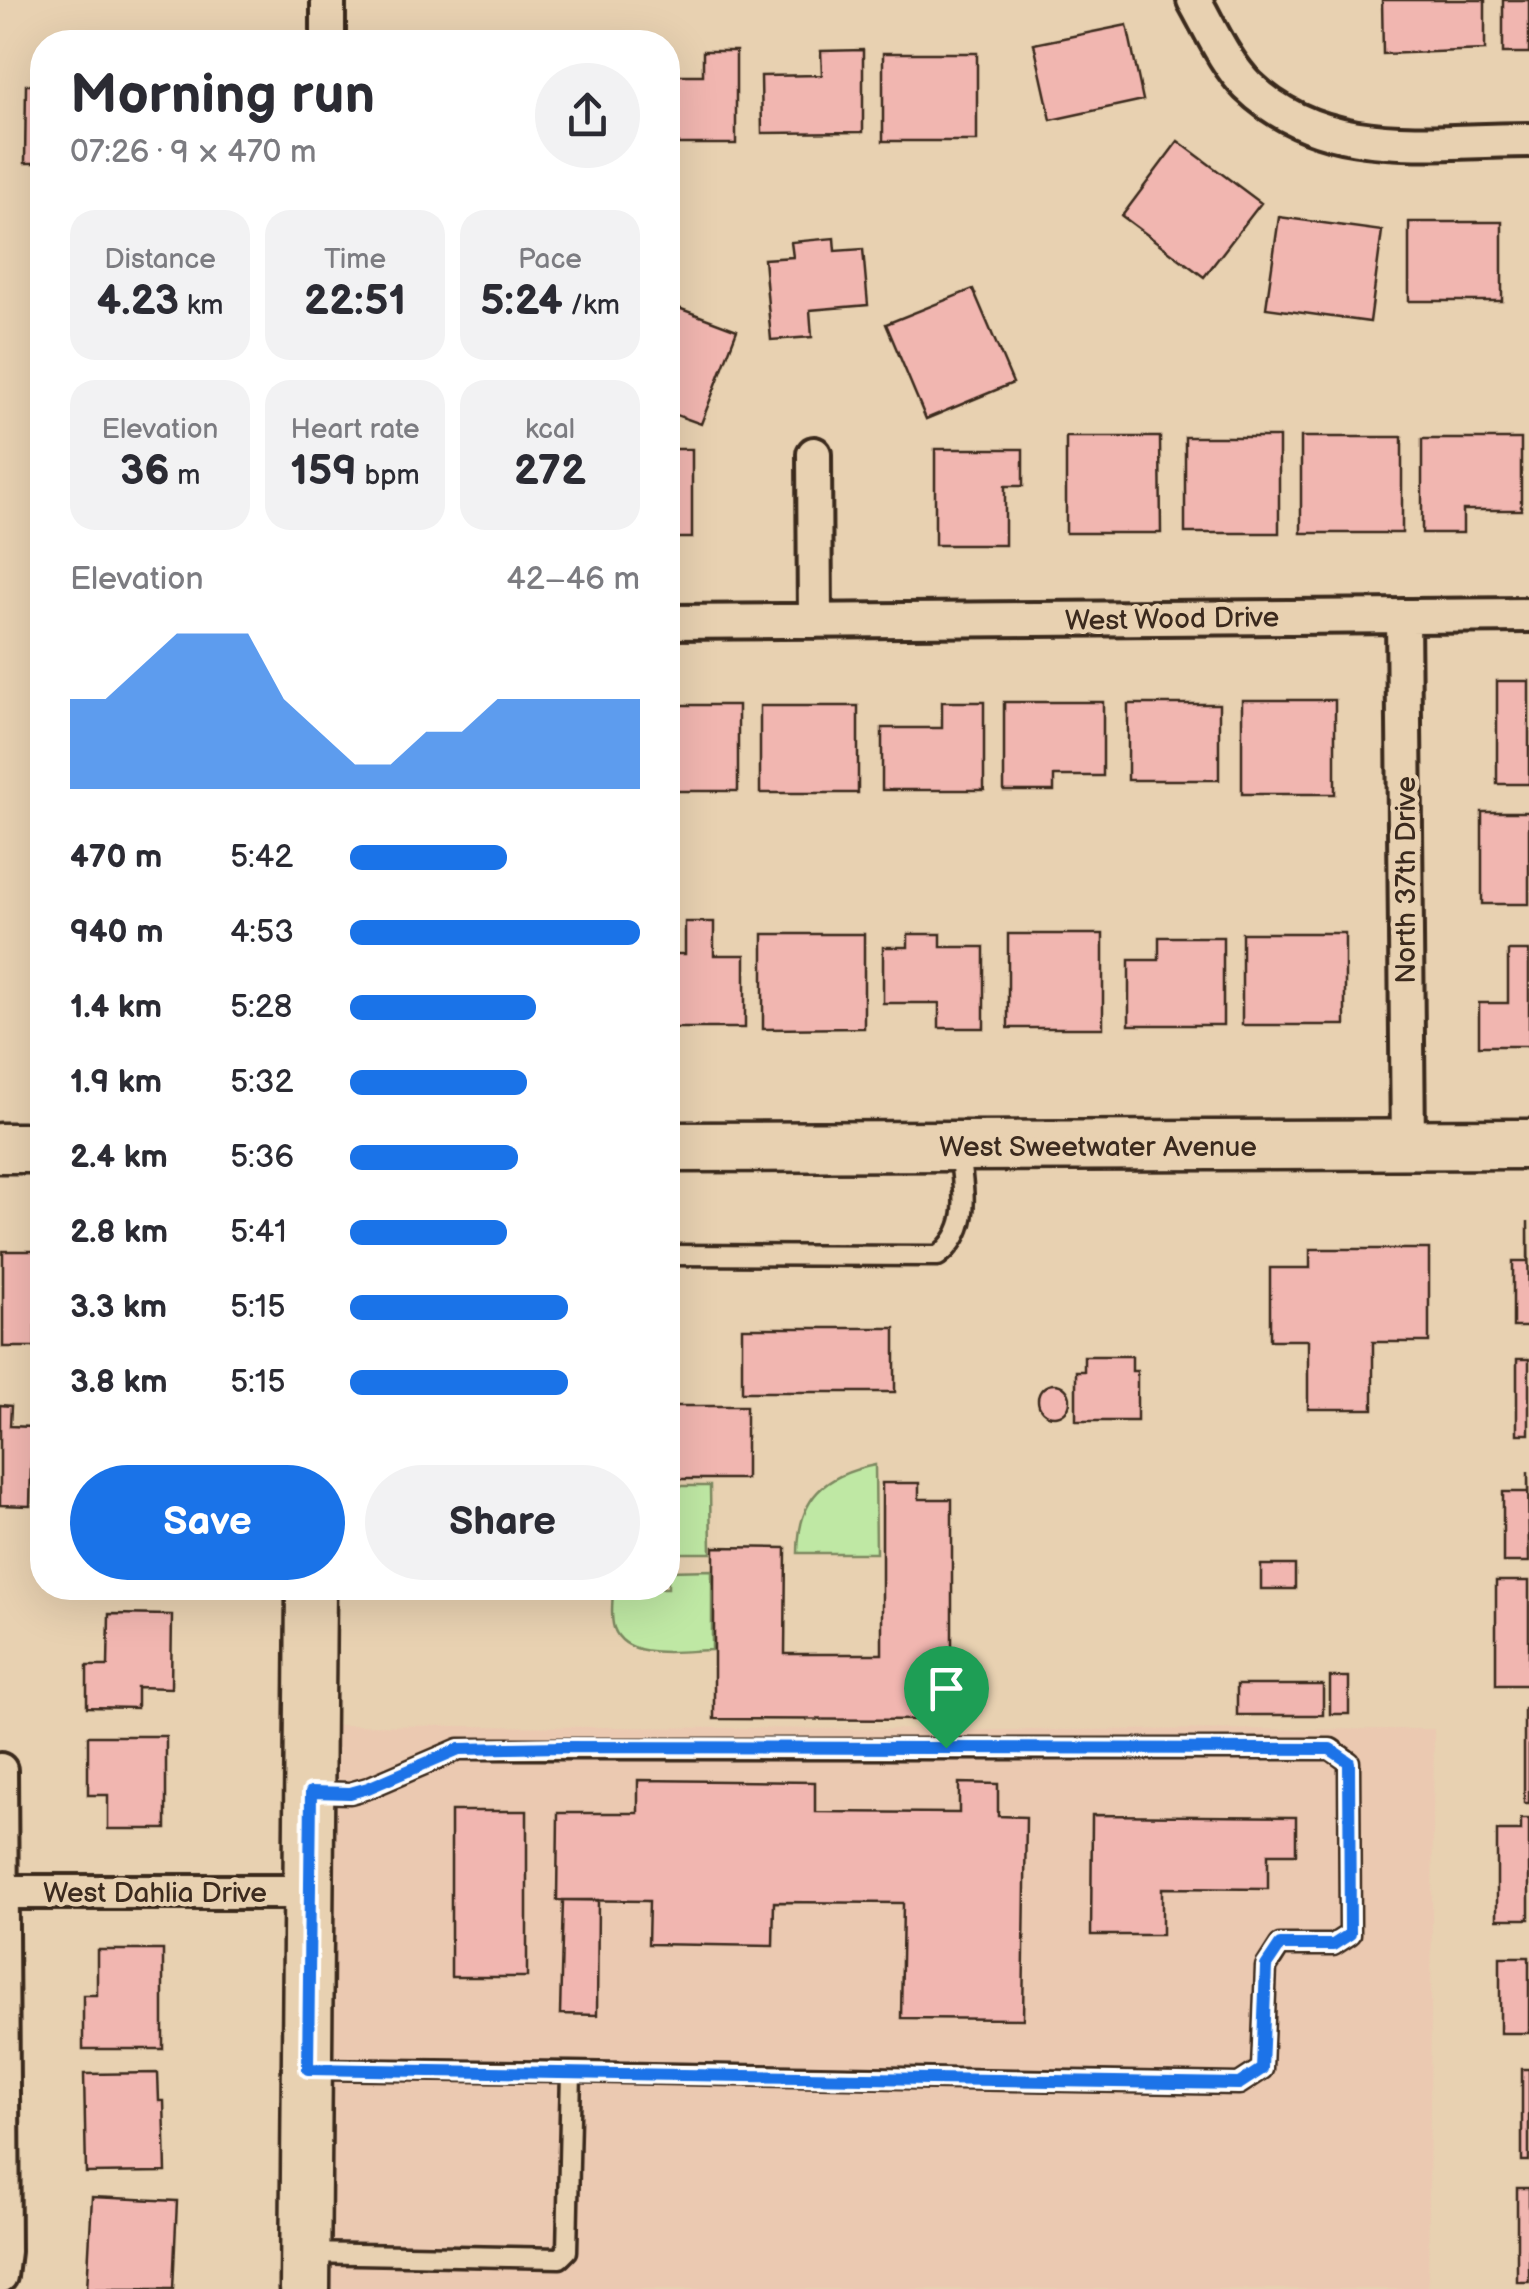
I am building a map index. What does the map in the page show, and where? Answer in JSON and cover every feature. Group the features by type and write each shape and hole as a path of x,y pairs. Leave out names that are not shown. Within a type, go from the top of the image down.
{"street":[{"path":"328,0 328,30"},
{"path":"1194,0 1247,85 1291,117 1326,134 1369,142 1529,140"},
{"path":"814,454 816,621"},
{"name":"West Wood Drive","path":"680,622 1529,615"},
{"name":"North 37th Drive","path":"1403,616 1408,1145"},
{"name":"West Sweetwater Avenue","path":"680,1146 1529,1144"},
{"path":"0,1148 30,1148"},
{"path":"305,2271 311,1600"},
{"path":"0,1770 0,2276"},
{"name":"West Dahlia Drive","path":"1,1892 310,1892"}],"lane":[{"path":"680,1255 938,1256 955,1242 962,1228 959,1146"},
{"path":"308,2069 1239,2084 1262,2069 1266,1966 1280,1945 1333,1945 1350,1934 1349,1762 1330,1749 459,1749 368,1788 350,1793 311,1792"},
{"path":"305,2271 560,2258 567,2251 572,2072"}],"shaded area":[{"path":"333,1725 1434,1729 1428,2289 328,2289"}],"green space":[{"path":"875,1465 876,1553 798,1553 803,1517 817,1492 841,1475"},
{"path":"680,1486 710,1486 711,1553 680,1553"},
{"path":"712,1570 712,1650 657,1652 631,1646 621,1639 613,1624 613,1600 680,1600 680,1571"}],"building":[{"path":"1382,0 1485,0 1485,50 1383,54"},
{"path":"1503,0 1529,0 1529,53 1503,53"},
{"path":"1127,25 1143,100 1051,120 1034,44"},
{"path":"863,50 863,132 762,133 761,76 822,75 821,51"},
{"path":"703,51 736,51 736,144 680,144 680,75 703,75"},
{"path":"883,53 977,53 977,141 883,141"},
{"path":"26,85 30,85 30,163 25,163"},
{"path":"1178,141 1261,203 1204,277 1122,216"},
{"path":"1279,217 1382,231 1370,322 1266,308"},
{"path":"1409,222 1502,222 1502,301 1409,301"},
{"path":"834,238 835,251 863,249 868,305 810,310 812,337 771,340 764,259 793,257 791,242"},
{"path":"973,289 1013,383 926,419 886,324"},
{"path":"680,309 737,330 701,424 680,416"},
{"path":"1066,437 1160,437 1161,533 1066,533"},
{"path":"1185,437 1279,437 1279,533 1185,533"},
{"path":"1301,437 1402,437 1402,533 1301,533"},
{"path":"1422,439 1521,439 1521,510 1463,510 1463,533 1422,533"},
{"path":"680,449 692,449 692,538 680,538"},
{"path":"935,449 1023,449 1023,486 1005,486 1005,545 935,545"},
{"path":"1497,681 1529,681 1529,784 1497,784"},
{"path":"1242,700 1335,700 1335,794 1242,794"},
{"path":"942,702 984,702 984,790 882,790 882,728 942,728"},
{"path":"1004,702 1103,702 1103,776 1054,776 1054,791 1004,791"},
{"path":"1128,704 1219,704 1219,780 1128,780"},
{"path":"680,705 738,705 738,791 680,791"},
{"path":"760,706 858,706 858,793 760,793"},
{"path":"1482,812 1529,812 1529,904 1482,904"},
{"path":"685,922 714,922 714,955 745,955 745,1028 680,1028 680,954 685,954"},
{"path":"1242,933 1345,933 1345,1025 1242,1025"},
{"path":"763,934 864,934 864,1028 763,1029"},
{"path":"908,934 941,934 941,947 984,947 984,1028 939,1028 939,1003 883,1003 883,947 908,947"},
{"path":"1008,934 1103,934 1103,1028 1008,1028"},
{"path":"1159,937 1223,937 1223,1025 1129,1025 1129,960 1159,960"},
{"path":"1508,951 1529,951 1529,1046 1479,1046 1479,1003 1508,1003"},
{"path":"1528,1221 1529,1327 1513,1327 1513,1261 1528,1261"},
{"path":"1310,1249 1429,1249 1429,1342 1373,1342 1373,1409 1308,1409 1308,1340 1270,1340 1270,1268 1310,1268"},
{"path":"3,1251 30,1251 30,1347 3,1347"},
{"path":"742,1328 895,1328 895,1392 742,1392"},
{"path":"1084,1356 1132,1356 1132,1371 1137,1371 1137,1421 1076,1421 1076,1371 1084,1371"},
{"path":"1517,1359 1529,1359 1529,1434 1517,1434"},
{"path":"1054,1384 1065,1389 1070,1400 1065,1411 1054,1416 1043,1411 1038,1400 1043,1389"},
{"path":"0,1405 11,1406 10,1426 30,1427 30,1506 0,1505"},
{"path":"680,1406 746,1406 746,1479 680,1479"},
{"path":"1528,1471 1529,1562 1503,1562 1503,1492 1528,1492"},
{"path":"882,1483 919,1483 919,1499 952,1499 952,1720 714,1719 714,1547 786,1548 785,1654 882,1654"},
{"path":"1261,1565 1295,1565 1295,1589 1261,1589"},
{"path":"1496,1581 1529,1581 1529,1685 1496,1685"},
{"path":"109,1614 172,1615 171,1688 137,1687 137,1708 87,1707 87,1666 108,1666"},
{"path":"1330,1677 1349,1677 1349,1714 1330,1714"},
{"path":"1237,1685 1323,1685 1323,1715 1237,1715"},
{"path":"1524,1709 1529,1709 1529,1803 1524,1803"},
{"path":"88,1736 166,1736 166,1829 108,1829 108,1795 88,1795"},
{"path":"638,1780 815,1782 815,1812 959,1813 959,1783 998,1784 998,1816 1026,1817 1023,2019 901,2018 903,1903 774,1902 773,1946 648,1944 649,1901 557,1900 558,1813 638,1813"},
{"path":"451,1811 527,1811 527,1977 451,1977"},
{"path":"1092,1815 1296,1817 1296,1854 1268,1854 1268,1889 1162,1888 1162,1935 1091,1935"},
{"path":"1521,1819 1529,1819 1529,1919 1497,1919 1497,1831 1521,1831"},
{"path":"563,1900 598,1900 597,2015 560,2014"},
{"path":"97,1950 163,1950 163,2049 83,2049 83,1995 97,1995"},
{"path":"1500,1957 1529,1957 1529,2033 1500,2033"},
{"path":"1522,2069 1529,2069 1529,2161 1522,2161"},
{"path":"158,2073 159,2101 164,2101 166,2172 86,2173 84,2074"},
{"path":"1517,2188 1529,2188 1529,2282 1517,2282"},
{"path":"92,2197 177,2201 173,2289 87,2289"}],"route":[{"path":"946,1748 1330,1749 1345,1757 1349,1762 1350,1934 1333,1945 1280,1945 1266,1966 1262,2069 1239,2084 308,2069 311,1792 350,1793 368,1788 459,1749 946,1748"}]}
